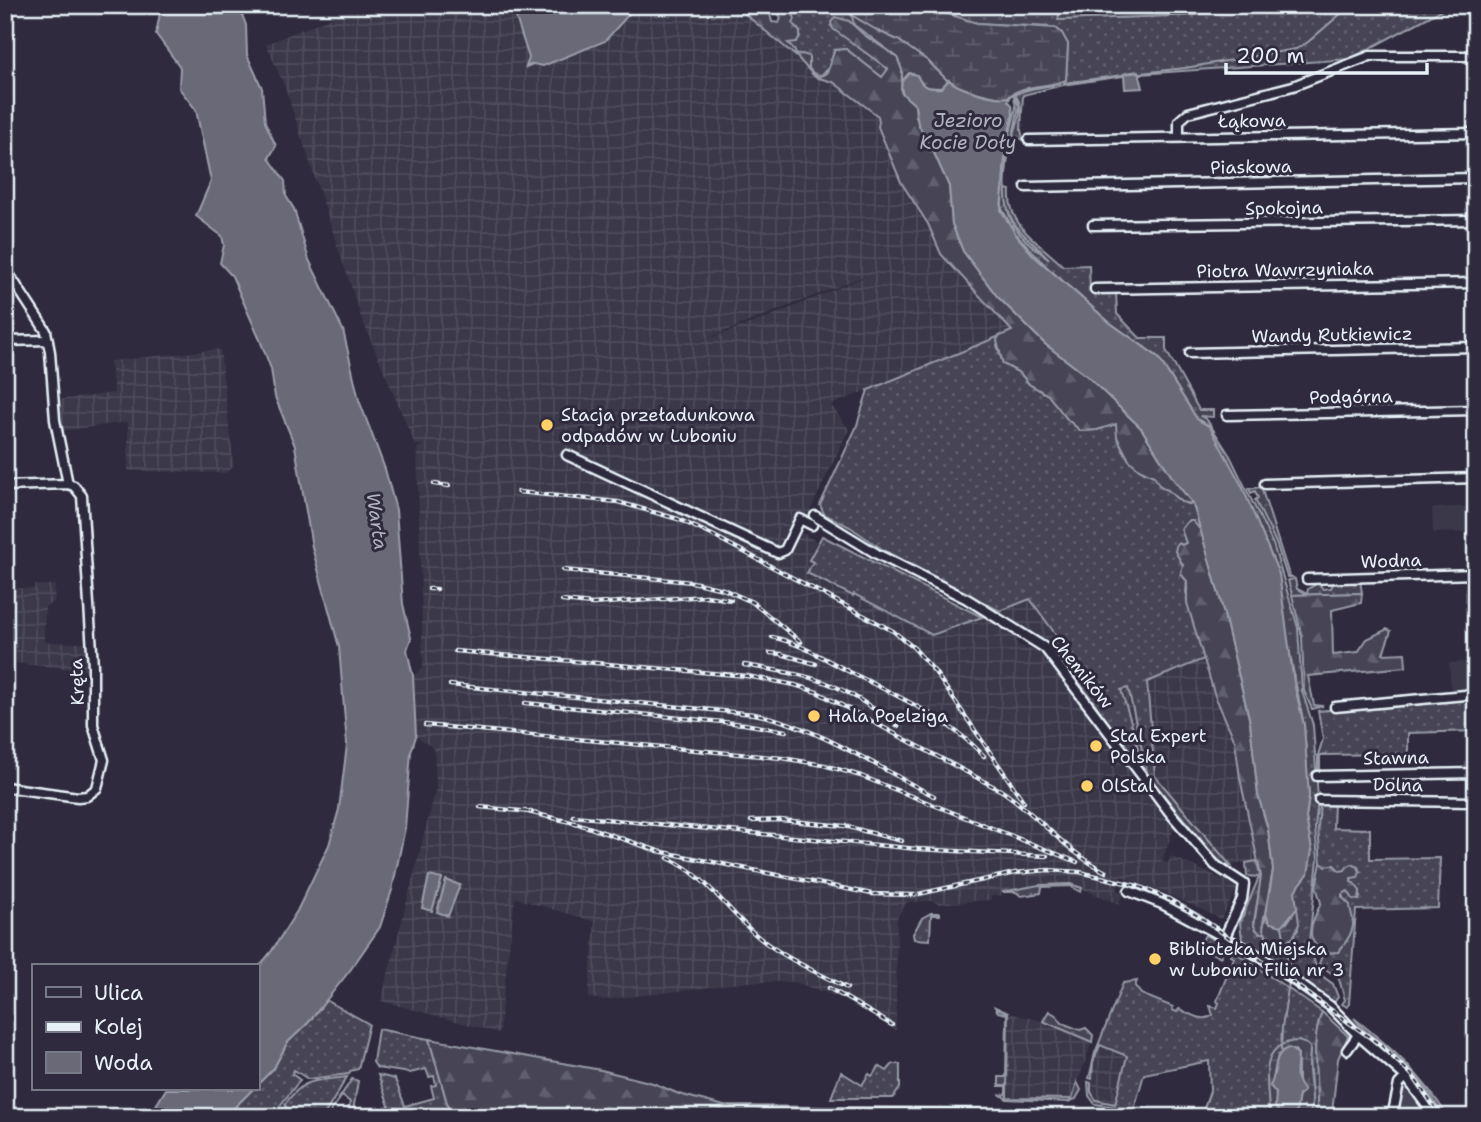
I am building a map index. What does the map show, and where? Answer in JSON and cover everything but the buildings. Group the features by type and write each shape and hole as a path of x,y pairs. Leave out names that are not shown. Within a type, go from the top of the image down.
{"street":[{"path":"1179,137 1179,121 1188,113 1293,86 1370,56 1476,56"},
{"name":"Łąkowa","path":"1029,140 1476,133"},
{"name":"Piaskowa","path":"1026,187 1476,178"},
{"name":"Spokojna","path":"1093,225 1476,220"},
{"path":"5,268 41,323 48,340 5,341"},
{"name":"Piotra Wawrzyniaka","path":"1095,289 1476,283"},
{"name":"Kręta","path":"5,787 82,797 97,788 103,772 104,756 93,725 93,666 83,504 78,490 68,484 55,420 48,340"},
{"name":"Wandy Rutkiewicz","path":"1190,354 1476,347"},
{"name":"Podgórna","path":"1227,415 1476,410"},
{"name":"Chemików","path":"567,455 778,553 785,550 800,519 814,521 967,599 1049,652 1171,814 1215,865 1243,881 1244,895 1229,941"},
{"path":"1265,484 1476,478"},
{"path":"5,486 68,484"},
{"name":"Wodna","path":"1307,579 1476,573"},
{"path":"1335,706 1476,694"},
{"name":"Stawna","path":"1317,776 1476,773"},
{"name":"Dolna","path":"1319,800 1476,802"},
{"path":"1129,891 1162,904 1265,962"},
{"path":"1234,919 1234,929 1240,941 1310,994 1406,1077 1435,1117"},
{"path":"1348,1050 1356,1033"},
{"path":"1392,1117 1399,1084 1406,1077"}],"shaded area":[{"path":"361,5 735,5 878,116 878,127 896,171 928,224 941,254 1167,505 1204,659 1234,738 1257,861 1223,867 1217,861 1164,799 1053,647 824,514 820,505 856,428 868,390 831,405 849,429 800,532 818,542 809,560 813,562 808,573 931,635 985,616 1017,637 1018,645 1041,653 1050,660 1174,828 1162,861 1168,863 1171,856 1239,886 1221,919 1163,892 1122,877 1117,890 1127,894 1123,895 1119,904 1070,884 1040,884 1002,892 1001,896 991,896 991,900 938,904 932,901 907,902 897,918 896,1030 843,999 794,982 750,982 605,1000 588,998 595,922 515,898 499,1033 381,1001 436,788 434,749 416,736 413,676 423,668 417,448 423,445 415,445 361,317 285,88 266,44","holes":["862,277 862,278 766,318 693,344"]},
{"path":"220,349 234,467 225,473 128,471 128,422 61,431 57,400 114,393 110,361"},
{"path":"1475,483 1476,532 1433,533 1432,508 1475,506"},
{"path":"35,585 55,585 54,602 45,607 44,642 88,643 90,671 5,662 5,587 34,589"},
{"path":"1476,661 1476,691 1451,693 1449,663"},
{"path":"1008,1013 1043,1021 1092,1042 1072,1099 1007,1098"},
{"path":"1100,1045 1128,1056 1115,1104 1096,1100 1091,1092 1093,1062"}],"green space":[{"path":"777,5 819,5 815,14 804,9 792,11 795,19 793,24 800,32 800,37 796,42 788,43 796,55 809,56 809,69 816,76 825,74 835,50 846,49 882,77 888,69 833,29 831,23 835,17 849,21 864,35 897,57 902,70 901,92 915,105 916,117 924,137 930,144 949,186 952,224 963,251 997,296 1045,344 1087,376 1141,428 1174,480 1193,504 1181,502 1159,485 1154,476 1139,469 1129,460 1117,437 1116,424 1097,430 1081,431 1068,420 1048,395 1029,384 1020,373 1003,364 998,337 1012,331 941,254 928,224 901,182 878,127 878,116 833,82 815,77 798,58 745,14 753,13 756,9 764,12 769,10 772,22 779,23 781,18 776,9"},
{"path":"819,5 858,5 852,16 857,29 849,21 831,26 888,68 883,78 846,49 834,50 830,67 820,76 811,71 802,54 796,55 788,43 798,29 793,24 792,11 804,9 808,13 819,9"},
{"path":"858,5 919,5 977,23 1056,28 1068,44 1066,80 1020,90 1006,99 968,90 949,80 941,88 924,87 913,73 902,81 902,70 897,57 854,25 852,16"},
{"path":"919,5 1018,5 1061,10 1059,20 1195,15 1229,5 1451,5 1350,59 1141,74 1138,71 1023,95 1023,139 1012,138 1007,161 1006,189 1010,190 1010,203 1014,214 1026,233 1063,266 1089,265 1090,291 1116,291 1117,314 1140,338 1166,338 1166,350 1199,410 1213,410 1213,417 1200,416 1207,420 1230,456 1273,544 1298,628 1302,691 1313,725 1318,799 1315,828 1318,859 1309,942 1316,967 1322,976 1333,984 1338,997 1332,1005 1242,939 1240,923 1259,877 1247,876 1246,863 1257,861 1261,881 1254,921 1256,930 1265,933 1266,937 1289,941 1298,930 1295,891 1312,850 1306,818 1309,796 1304,725 1286,634 1211,427 1197,419 1158,357 1109,322 1047,267 1016,234 1002,209 1007,145 1016,108 1014,96 1019,106 1013,136 1020,109 1020,104 1015,95 1066,80 1068,44 1056,28 977,23","holes":["1008,207 1018,229 1049,259 1019,233 1009,215"]},
{"path":"1018,5 1229,5 1195,15 1058,20 1060,9"},
{"path":"1012,331 997,345 1003,364 1020,373 1029,384 1048,395 1068,420 1081,431 1097,430 1116,424 1119,442 1129,460 1154,476 1162,488 1176,498 1193,504 1201,531 1198,526 1183,534 1186,543 1179,543 1175,551 1183,565 1181,574 1187,581 1186,592 1204,659 1147,682 1155,776 1231,866 1224,865 1214,856 1148,776 1128,688 1121,690 1136,738 1141,767 1079,682 1066,655 1069,653 1030,599 1000,611 885,551 850,527 824,514 820,505 856,428 868,390"},
{"path":"1261,487 1289,575 1292,577 1287,577 1276,543 1255,500 1258,498 1255,491 1251,493 1249,489"},
{"path":"1188,521 1193,521 1201,531 1250,722 1258,795 1268,829 1273,870 1263,923 1265,933 1259,933 1254,926 1261,876 1235,741 1215,696 1187,603 1187,581 1181,574 1183,565 1175,551 1177,543 1186,543 1181,529"},
{"path":"822,536 982,617 932,635 807,573 813,562 809,560"},
{"path":"1295,579 1297,589 1307,594 1308,589 1318,583 1323,589 1331,588 1334,582 1360,580 1362,593 1292,595 1288,580"},
{"path":"1362,593 1361,603 1332,610 1333,655 1358,652 1367,639 1387,629 1391,631 1383,654 1405,653 1406,667 1308,676 1314,705 1323,706 1312,709 1304,691 1302,637 1292,595"},
{"path":"1476,696 1476,731 1408,733 1408,754 1320,755 1318,774 1318,755 1323,739 1318,711"},
{"path":"1320,803 1334,803 1333,828 1370,829 1370,859 1440,858 1438,908 1356,910 1347,1007 1342,1004 1345,1000 1339,979 1319,964 1323,953 1338,952 1348,936 1350,923 1342,894 1348,891 1360,897 1360,891 1351,882 1351,878 1357,877 1360,872 1340,871 1334,865 1325,866 1321,863 1318,828"},
{"path":"1321,863 1325,866 1333,865 1340,871 1352,864 1358,867 1360,872 1358,877 1351,878 1351,882 1360,891 1359,900 1353,899 1348,891 1342,894 1350,905 1353,926 1338,952 1323,953 1312,940 1312,924 1321,903 1316,886"},
{"path":"1070,884 1082,888 1081,892 1072,886 1042,887 1041,893 1021,896 1016,892 1002,892 1039,885"},
{"path":"1297,908 1299,924 1293,938 1282,943 1269,940 1263,929 1266,914 1268,921 1287,923"},
{"path":"931,913 940,915 931,915 930,940 914,939 913,934 922,918"},
{"path":"1205,935 1224,945 1221,957 1198,948"},
{"path":"1233,952 1322,1012 1315,1050 1317,1116 1332,1113 1331,1117 1308,1117 1312,1103 1310,1052 1299,1041 1285,1044 1276,1050 1270,1059 1267,1081 1269,1117 1201,1117 1210,1091 1209,1061 1144,1074 1134,1110 1095,1104 1089,1096 1088,1082 1091,1083 1091,1092 1096,1100 1115,1104 1127,1056 1100,1045 1093,1062 1092,1079 1089,1078 1095,1053 1123,983 1137,981 1135,986 1141,994 1173,1007 1172,1010 1177,1012 1179,1009 1196,1017 1209,1017 1213,1015 1210,1006 1217,1008 1219,1003 1217,1001 1234,958 1231,956"},
{"path":"326,1000 369,1024 358,1069 350,1071 349,1074 308,1079 294,1070 292,1074 300,1080 271,1117 225,1117 252,1090 259,1090 259,1083 274,1068 287,1043 308,1023"},
{"path":"995,1007 1008,1013 1007,1098 1072,1099 1077,1082 1081,1090 1076,1099 1068,1102 1007,1099 1001,1095 1006,1094 1006,1086 999,1086 999,1077 1006,1077 1007,1014 998,1012"},
{"path":"1049,1011 1062,1023 1080,1030 1086,1028 1093,1035 1092,1042 1043,1021"},
{"path":"1322,1012 1348,1036 1338,1059 1332,1113 1317,1116 1315,1050"},
{"path":"1354,1018 1406,1063 1448,1117 1444,1117 1407,1066"},
{"path":"378,1029 429,1039 451,1117 393,1117 378,1075 395,1079 405,1106 434,1098 431,1086 436,1085 434,1076 429,1077 426,1069 410,1073 377,1068 373,1062"},
{"path":"429,1039 601,1070 653,1083 679,1094 724,1106 1021,1109 1066,1111 1074,1117 451,1117"},
{"path":"1298,1041 1310,1047 1311,1111 1308,1117 1295,1117 1299,1095 1304,1091 1298,1085 1298,1055 1295,1050 1278,1055 1273,1082 1281,1117 1269,1117 1267,1069 1270,1058 1275,1050 1284,1044"},
{"path":"893,1064 900,1064 900,1088 893,1098 831,1098 841,1072 862,1085 869,1074 872,1076 879,1066 887,1071"},
{"path":"347,1077 323,1117 290,1117 285,1104 305,1084"},
{"path":"352,1079 358,1081 352,1117 347,1117 350,1102 342,1096 330,1112"},
{"path":"1401,1085 1407,1085 1429,1117 1406,1114 1405,1117 1395,1117"}],"water":[{"name":"Warta","path":"159,5 238,5 246,25 247,55 262,88 265,122 276,146 269,158 285,181 286,196 294,209 309,260 343,330 359,400 385,469 396,510 403,604 411,638 407,650 413,676 416,736 411,752 405,828 392,890 380,927 351,969 308,1023 287,1043 274,1068 259,1083 259,967 297,911 329,845 339,809 347,745 339,647 312,547 295,446 275,397 271,369 232,276 220,263 224,245 222,236 196,216 211,181 196,110 179,88 180,67 156,34 161,8"},
{"path":"512,5 637,5 605,41 543,66 533,64 526,67 529,58"},
{"path":"1139,72 1143,88 1125,89 1124,74"},
{"name":"Jezioro Kocie Doły","path":"909,73 917,75 923,85 929,87 941,88 949,80 979,93 998,97 1011,96 1008,101 1012,105 1013,114 1006,145 1001,210 1016,235 1034,256 1109,322 1158,357 1197,419 1210,427 1242,486 1279,574 1294,683 1304,725 1309,796 1306,818 1312,850 1308,874 1295,891 1297,908 1282,926 1270,923 1266,914 1273,870 1268,829 1258,795 1250,722 1220,598 1193,504 1174,480 1141,428 1087,376 1045,344 997,296 963,251 952,224 949,186 918,124 915,105 904,95 902,89 902,81"},
{"path":"429,876 442,879 432,911 422,908"},
{"path":"446,880 460,885 448,916 437,912"},
{"path":"1289,1048 1298,1054 1297,1078 1304,1091 1299,1095 1295,1117 1281,1117 1275,1106 1276,1093 1270,1086 1277,1059"},
{"path":"165,1090 252,1090 225,1117 149,1117"}],"waterway":[{"path":"835,5 898,40 928,61 948,81"},
{"path":"1141,73 1296,49 1351,5"},
{"path":"1064,83 1123,75"},
{"path":"1011,96 1021,90 1053,85"},
{"path":"1282,926 1290,973"},
{"path":"1281,1050 1289,982"}],"railway":[{"path":"434,484 449,486"},
{"path":"518,492 618,502 678,519 893,631 914,648 935,672 1024,802"},
{"path":"563,570 692,582 723,589 752,602 801,642"},
{"path":"429,589 437,589"},
{"path":"562,601 592,604 706,596 731,600"},
{"path":"772,637 810,651 919,707 953,729 984,756"},
{"path":"455,651 747,676 817,692 1002,791 1065,844 1106,872"},
{"path":"770,653 816,664"},
{"path":"744,665 801,675 834,686 859,699 898,726"},
{"path":"450,685 754,714 776,719 822,737 934,796"},
{"path":"525,703 744,724 786,731"},
{"path":"425,725 782,758 824,765 861,776 1077,862"},
{"path":"480,807 531,812"},
{"path":"524,811 579,824 658,851 872,894 914,895 1015,873 1048,870 1080,872 1138,886 1167,898 1200,917 1382,1046 1413,1076 1441,1117"},
{"path":"573,816 918,849 1047,856"},
{"path":"751,821 780,820 845,826 902,841"},
{"path":"668,858 695,875 762,940 792,960 847,988"},
{"path":"829,988 892,1025"}],"place":[{"name":"Stacja przeładunkowa odpadów w Luboniu","path":"547,425"},
{"name":"Hala Poelziga","path":"814,716"},
{"name":"Stal Expert Polska","path":"1096,746"},
{"name":"OlStal","path":"1087,786"},
{"name":"Biblioteka Miejska w Luboniu Filia nr 3","path":"1155,959"}]}
